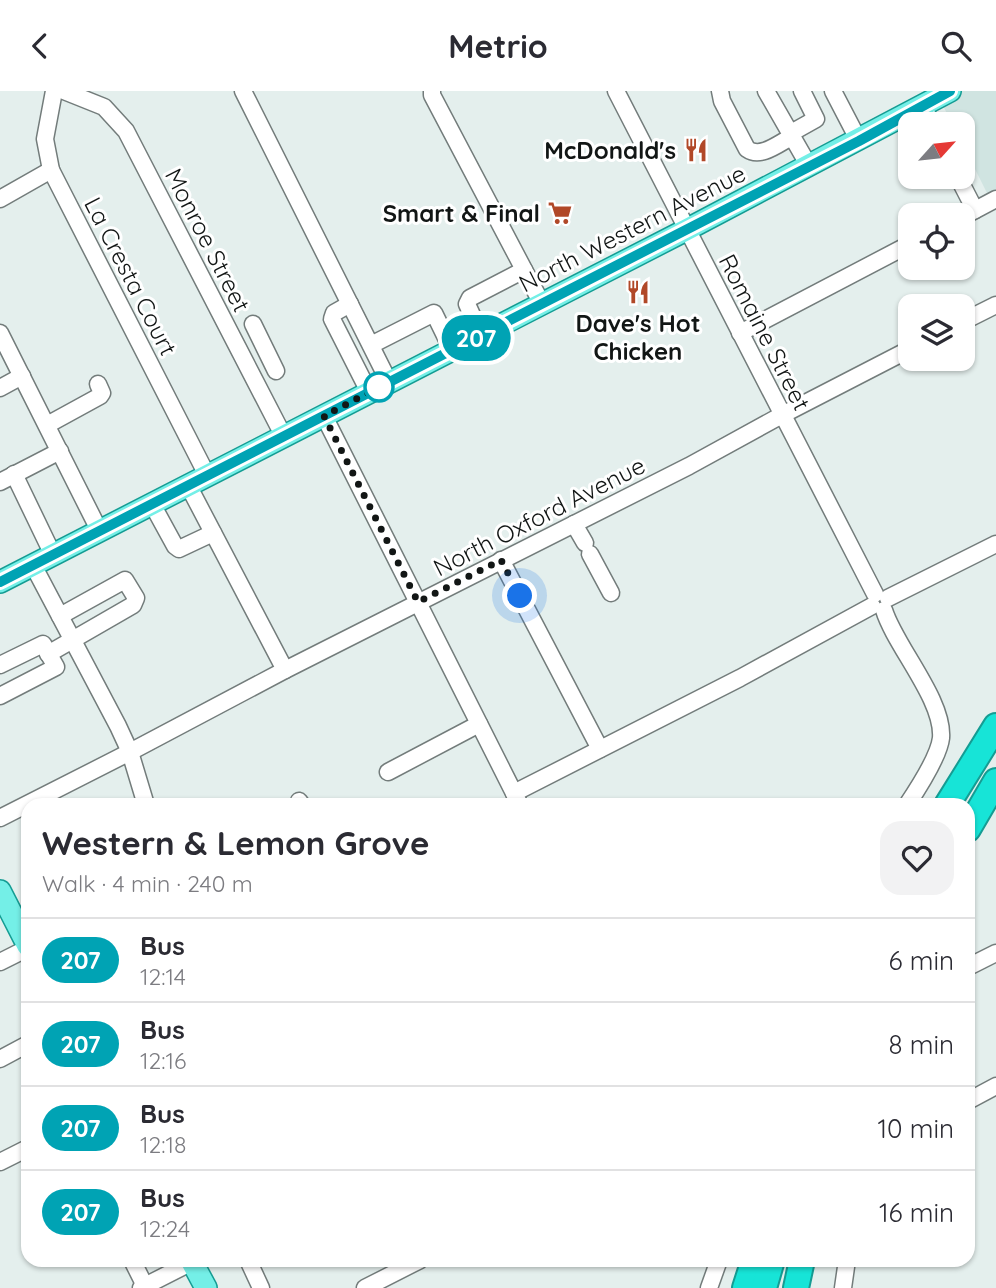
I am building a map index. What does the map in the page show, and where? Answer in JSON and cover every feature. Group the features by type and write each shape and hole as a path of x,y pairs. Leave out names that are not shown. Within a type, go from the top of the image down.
{"highway":[{"path":"980,750 996,714"},
{"path":"951,798 996,726"},
{"path":"975,819 996,781"},
{"path":"975,824 996,798"},
{"path":"745,1288 752,1267"},
{"path":"764,1288 770,1267"},
{"path":"796,1288 800,1267"}],"main road":[{"name":"North Western Avenue","path":"931,112 950,91"},
{"name":"North Western Avenue","path":"0,582 809,166 859,141 898,126"},
{"path":"0,891 21,933"},
{"path":"195,1267 206,1288"}],"street":[{"name":"La Cresta Court","path":"54,91 45,139 51,170 208,475"},
{"name":"Monroe Street","path":"64,91 104,107 126,131 284,437"},
{"path":"243,91 389,382"},
{"name":"Romaine Street","path":"616,91 934,705 941,731 938,748 910,798"},
{"path":"720,91 722,101 747,149 753,153 760,153 816,119 802,91"},
{"path":"766,91 809,166"},
{"path":"833,91 859,141"},
{"path":"430,92 542,304"},
{"path":"0,199 51,170"},
{"path":"975,210 996,199"},
{"path":"740,333 898,250"},
{"path":"481,335 467,304 470,298 524,270"},
{"path":"350,304 334,313 332,319 369,392"},
{"path":"975,316 996,305"},
{"path":"371,345 433,313 452,350"},
{"path":"248,367 273,364 253,324"},
{"path":"0,333 99,530"},
{"name":"North Oxford Avenue","path":"39,798 418,602 689,466 898,355"},
{"path":"0,388 22,376"},
{"path":"47,425 100,396 102,393 98,384"},
{"path":"324,416 516,798"},
{"path":"53,555 7,478 60,451"},
{"path":"188,485 285,670"},
{"path":"152,503 175,546 180,549 213,533"},
{"path":"574,524 611,593"},
{"path":"519,798 600,749 996,544"},
{"path":"501,560 600,749"},
{"path":"33,565 130,752 144,798"},
{"path":"48,654 133,605 136,597 125,580 60,616"},
{"path":"0,665 43,644 56,667 0,696"},
{"path":"388,772 479,724"},
{"name":"North Oxford Avenue","path":"0,818 21,807"},
{"path":"0,963 21,951"},
{"path":"975,964 996,953"},
{"path":"0,1059 21,1048"},
{"path":"975,1097 996,1086"},
{"path":"0,1162 21,1152"},
{"path":"135,1267 143,1287 181,1267"},
{"path":"251,1267 261,1288"},
{"path":"365,1288 406,1267"},
{"path":"709,1288 716,1267"},
{"path":"844,1288 846,1267"}],"shaded area":[{"path":"936,91 996,91 996,211 975,169 975,112 946,112"}],"bus line":[{"name":"207","path":"0,582 687,230 950,91"}],"place":[{"name":"McDonald's","path":"696,150"},
{"name":"Smart & Final","path":"560,213"},
{"name":"Dave's Hot Chicken","path":"638,292"}],"route":[{"path":"379,387 324,416 418,602 501,560 520,596"}]}
